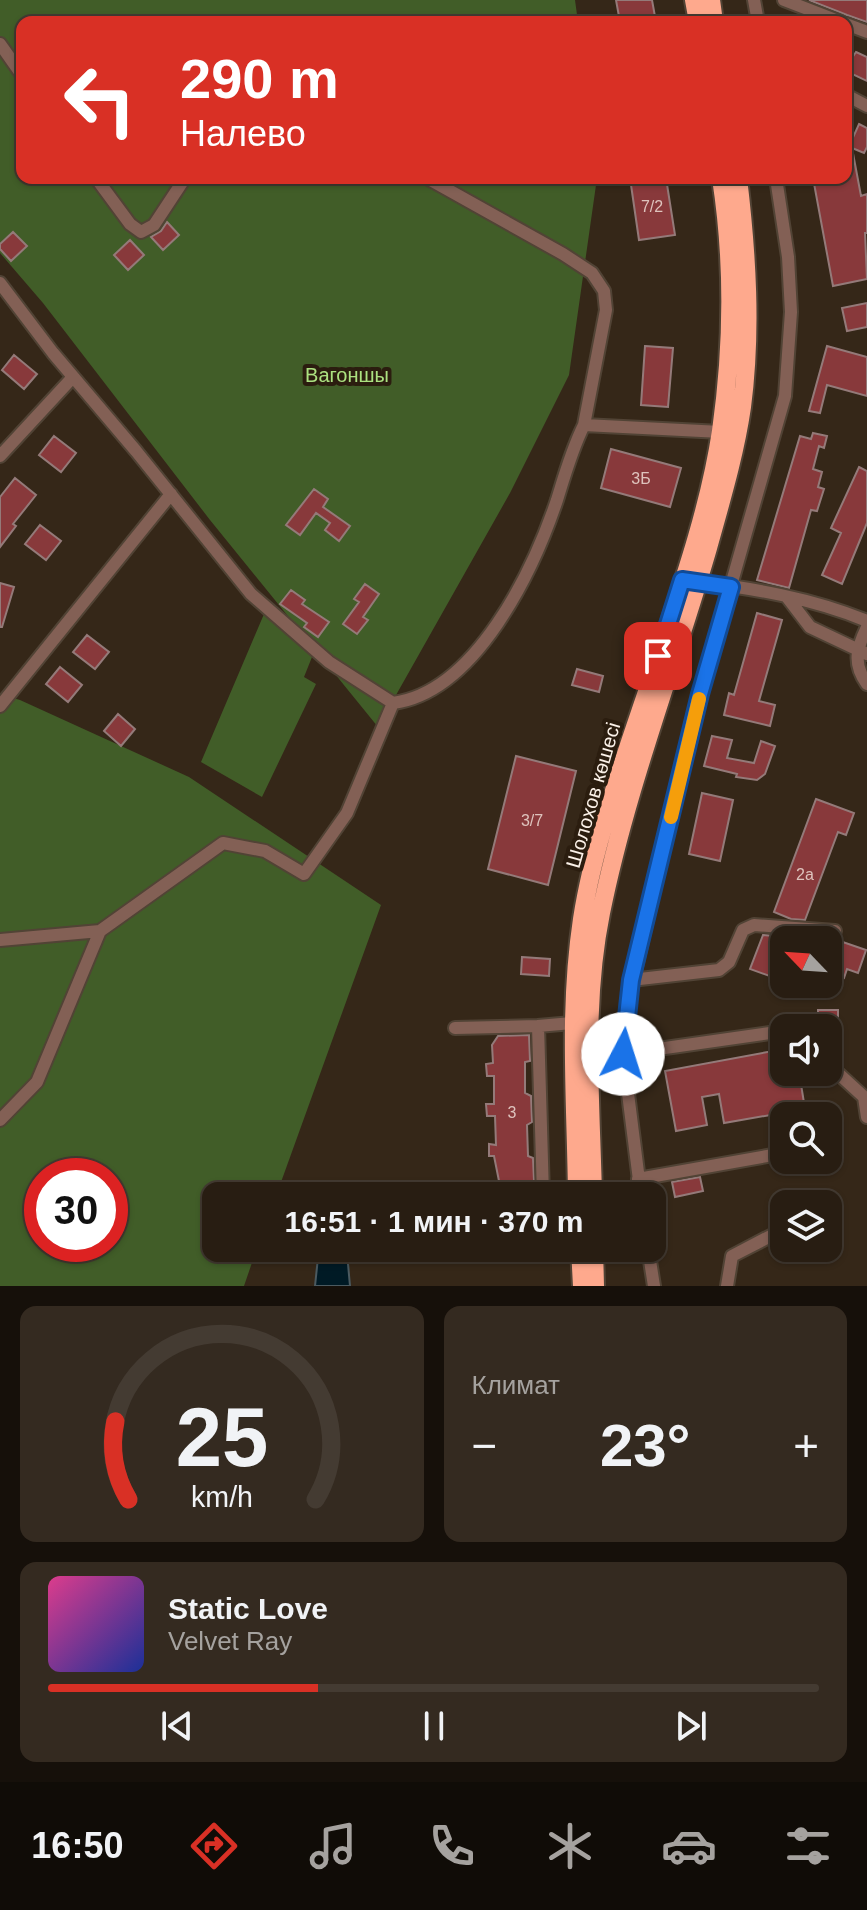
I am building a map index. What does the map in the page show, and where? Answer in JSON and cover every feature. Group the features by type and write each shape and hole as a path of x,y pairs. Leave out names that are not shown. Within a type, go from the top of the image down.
{"highway":[{"name":"Шолохов көшесі","path":"593,1182 590,1017 593,965 601,913 690,580 721,432 731,329 727,212 722,184"},
{"name":"Шолохов көшесі","path":"577,1182 572,1023 583,917 618,781 729,475 742,407 748,314 738,184"},
{"path":"581,1262 582,1286"},
{"path":"594,1262 595,1286"}],"street":[{"path":"784,0 826,16"},
{"path":"0,44 16,67"},
{"path":"100,184 130,224 141,232 154,225 181,184"},
{"path":"0,940 100,931 223,843 265,851 304,874 347,813 393,703 434,690 464,666 490,634 532,563 557,499 565,467 584,425 606,310 604,291 592,273 563,254 438,184"},
{"path":"639,1182 623,1054 631,980 700,694 785,396 791,312 788,257 777,184"},
{"path":"0,283 251,594 329,662 393,703"},
{"path":"0,456 73,377"},
{"path":"584,425 721,432"},
{"path":"0,706 171,494"},
{"path":"690,580 787,597 846,612 867,624 862,652 867,684"},
{"path":"787,597 810,627 862,652"},
{"path":"631,980 719,970 729,962 743,930 754,925 770,926"},
{"path":"0,1120 37,1082 100,931"},
{"path":"455,1028 572,1023"},
{"path":"538,1026 543,1182"},
{"path":"623,1054 770,1033"},
{"path":"842,1077 864,1097 867,1117"},
{"path":"638,1179 770,1155"},
{"path":"727,1286 732,1256 770,1236"},
{"path":"650,1262 654,1286"}],"green space":[{"name":"Вагоншы","path":"0,0 575,0 577,16 16,16 16,184 596,184 569,375 510,493 378,727 210,520 43,303 0,253"},
{"path":"264,614 312,657 304,677 316,684 262,797 201,762"},
{"path":"0,694 20,700 189,777 381,905 281,1182 202,1182 202,1262 252,1262 244,1286 0,1286"}],"water":[{"path":"318,1262 348,1262 350,1286 315,1286"}],"building":[{"path":"616,0 652,0 655,16 619,16"},
{"path":"809,0 867,0 867,22"},
{"path":"856,52 867,57 867,81 852,74 852,58"},
{"path":"859,124 867,128 864,153 852,148"},
{"path":"852,148 861,196 867,194 867,279 833,286 814,184 852,184"},
{"path":"631,184 667,184 675,235 639,240"},
{"path":"167,222 179,235 163,250 151,237 161,231"},
{"path":"13,232 27,246 11,261 0,249 0,244"},
{"path":"130,240 144,255 128,270 114,255"},
{"path":"867,303 867,327 847,331 842,308"},
{"path":"645,346 673,348 668,407 641,405"},
{"path":"827,346 867,357 867,396 827,385 820,413 809,411"},
{"path":"14,355 37,374 24,389 2,370"},
{"path":"813,433 827,436 824,448 819,446 813,469 822,472 818,487 824,489 817,511 811,510 789,588 757,580 800,436 811,439"},
{"path":"54,436 76,453 61,472 39,455"},
{"path":"611,449 681,468 670,507 601,488"},
{"path":"859,467 867,471 867,523 842,584 822,575 841,533 831,528"},
{"path":"15,478 36,495 13,524 16,526 0,547 0,497"},
{"path":"314,489 328,499 323,507 350,526 339,541 325,530 330,523 316,513 300,535 286,525"},
{"path":"40,525 61,541 46,560 25,544"},
{"path":"0,583 14,587 2,627 0,627"},
{"path":"365,584 379,594 363,617 368,620 357,634 343,624 359,602 354,599"},
{"path":"291,590 305,600 302,604 329,622 318,637 304,627 307,623 280,604"},
{"path":"757,613 782,620 759,701 775,705 770,726 724,715 729,693 734,695"},
{"path":"87,635 109,652 95,669 73,652"},
{"path":"60,667 82,685 68,702 46,684"},
{"path":"577,669 603,676 599,692 572,685"},
{"path":"118,714 135,729 121,746 104,731"},
{"path":"712,736 732,740 727,758 754,763 761,741 775,746 765,774 757,780 736,777 737,774 704,766"},
{"path":"516,756 576,771 548,885 488,869"},
{"path":"702,793 733,800 720,861 689,854"},
{"path":"816,799 854,813 846,835 838,832 805,920 791,919 774,912"},
{"path":"763,935 770,936 770,976 750,969"},
{"path":"842,942 866,950 858,973 847,969 844,978"},
{"path":"522,957 550,959 549,976 521,974"},
{"path":"818,1010 838,1010 838,1014 818,1014"},
{"path":"529,1035 530,1061 525,1062 525,1093 531,1096 532,1122 527,1125 528,1156 533,1158 532,1182 499,1182 494,1156 489,1156 489,1144 496,1145 495,1116 487,1116 486,1104 494,1104 494,1076 487,1076 486,1064 493,1063 492,1045 498,1036"},
{"path":"770,1052 770,1086 801,1086 804,1102 770,1102 770,1115 724,1123 719,1094 702,1097 707,1125 676,1131 665,1071"},
{"path":"700,1177 703,1191 675,1197 672,1182"}],"slow traffic":[{"path":"671,817 699,699"}],"route":[{"path":"623,1054 631,980 700,694 731,587 682,580 658,656"}]}
